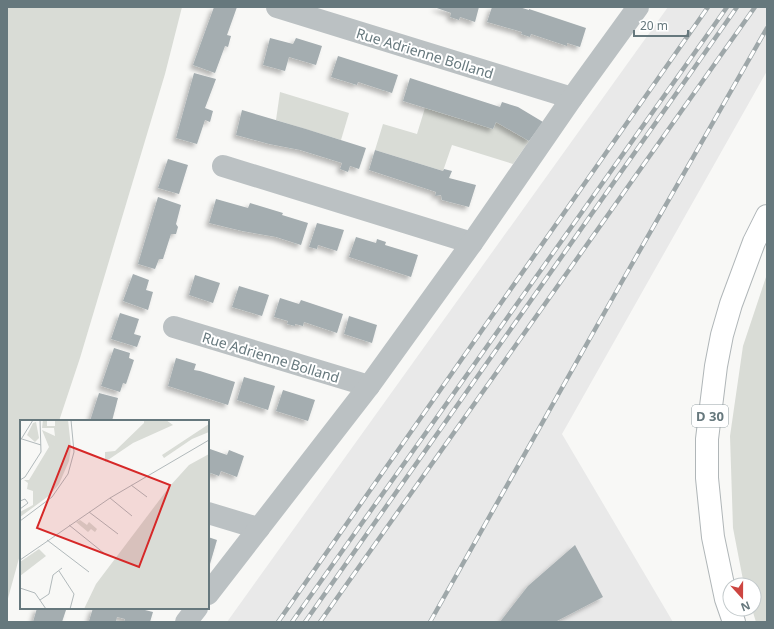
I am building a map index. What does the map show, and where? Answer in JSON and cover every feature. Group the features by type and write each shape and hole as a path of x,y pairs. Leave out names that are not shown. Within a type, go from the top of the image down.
{"main road":[{"name":"D 30","path":"734,622 726,599 713,537 707,478 707,439 716,366 722,335 731,304 754,242 767,216"}],"street":[{"name":"Rue Adrienne Bolland","path":"277,7 572,98"},
{"path":"209,593 369,386 472,243 572,98 638,7"},
{"path":"223,166 472,243"},
{"name":"Rue Adrienne Bolland","path":"174,327 369,386"},
{"path":"209,513 259,528"},
{"path":"186,622 196,609"}],"shaded area":[{"path":"7,7 182,7 165,74 80,358 59,420 20,420 20,555 7,602"},
{"path":"668,7 767,7 767,71 562,434 673,622 227,622"},
{"path":"280,92 349,113 341,140 276,120"},
{"path":"425,108 493,129 496,122 529,141 513,164 452,145 443,171 375,150 383,124 417,134"},
{"path":"767,274 767,622 756,622 754,617 762,617 762,577 742,577 733,528 730,436 743,346"}],"building":[{"path":"214,7 237,7 227,35 231,36 228,47 225,46 215,73 193,65"},
{"path":"434,7 479,7 475,22 460,17 459,20 450,17 451,13"},
{"path":"492,7 519,7 529,9 586,28 580,47 567,43 567,46 531,34 530,37 521,34 522,32 487,22"},
{"path":"270,38 293,44 296,38 322,46 316,65 289,57 285,71 263,65"},
{"path":"338,56 398,75 392,93 358,82 357,85 331,77"},
{"path":"194,73 216,79 205,108 213,111 210,122 205,120 197,144 176,138"},
{"path":"410,78 500,107 502,102 518,107 543,122 529,141 496,122 493,129 403,101"},
{"path":"242,110 366,148 359,169 350,166 348,172 340,169 342,163 300,150 269,144 236,135"},
{"path":"375,150 443,171 444,169 452,171 449,178 476,185 469,207 442,200 441,195 435,196 436,192 369,170"},
{"path":"168,159 188,165 179,194 158,188"},
{"path":"158,197 181,205 176,224 178,227 176,234 171,234 163,259 159,259 155,269 138,264"},
{"path":"216,199 248,208 250,203 283,213 282,215 308,223 301,245 276,237 209,223"},
{"path":"317,223 344,230 337,251 318,245 317,249 309,247"},
{"path":"356,237 376,243 377,239 386,242 385,245 418,255 411,277 349,257"},
{"path":"133,274 149,280 146,290 153,292 148,310 123,301"},
{"path":"195,275 220,283 213,303 189,295"},
{"path":"239,286 269,295 262,316 232,307"},
{"path":"280,298 299,304 301,300 343,314 337,333 304,322 303,326 287,324 288,321 274,317"},
{"path":"120,313 139,319 134,334 141,336 137,347 111,339"},
{"path":"349,316 377,325 372,343 344,334"},
{"path":"114,348 130,353 129,358 134,360 126,384 123,383 120,392 101,386"},
{"path":"176,358 196,364 194,370 235,382 228,405 168,386"},
{"path":"244,377 275,386 268,410 237,400"},
{"path":"283,390 315,400 308,421 276,411"},
{"path":"99,393 118,398 112,420 90,420"},
{"path":"210,449 227,455 229,450 244,456 237,477 221,471 219,476 209,472"},
{"path":"209,537 217,540 209,564"},
{"path":"575,545 603,597 555,622 500,622 528,586"},
{"path":"37,609 66,610 62,622 33,622"},
{"path":"93,609 141,609 153,612 150,622 124,622 125,619 117,617 116,622 89,621"}],"railway":[{"path":"278,622 708,7"},
{"path":"292,622 727,7"},
{"path":"305,622 737,7"},
{"path":"320,622 755,7"},
{"path":"430,622 767,28"}]}
